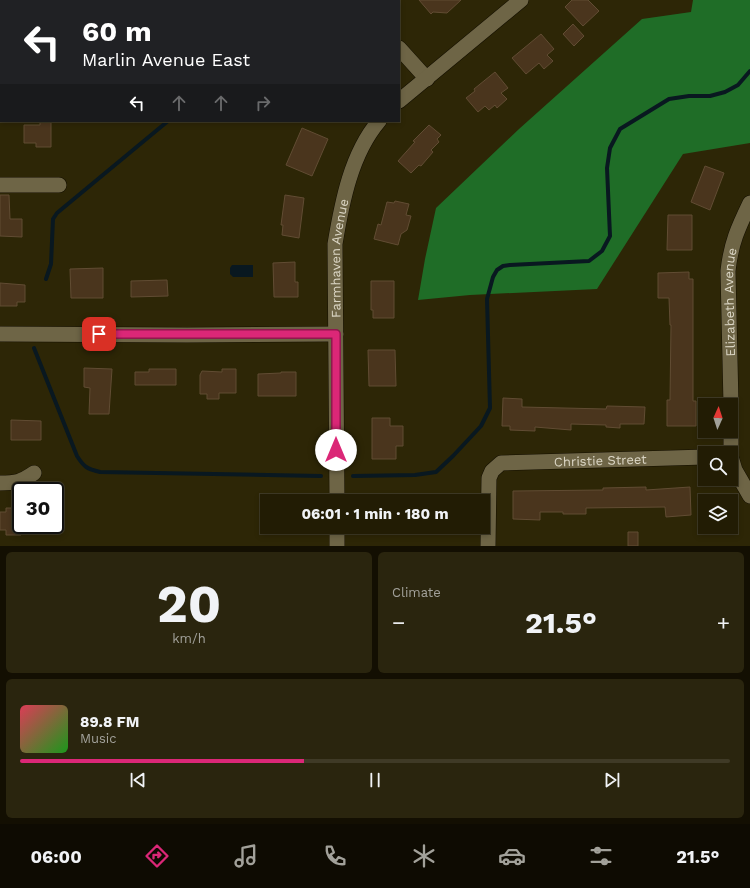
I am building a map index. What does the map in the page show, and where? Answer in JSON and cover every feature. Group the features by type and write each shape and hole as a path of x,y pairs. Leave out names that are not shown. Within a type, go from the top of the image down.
{"street":[{"path":"400,100 521,0"},
{"path":"400,49 427,79"},
{"name":"Farmhaven Avenue","path":"336,494 336,334 334,244 340,212 349,181 369,133 378,122"},
{"path":"0,186 59,185"},
{"name":"Elizabeth Avenue","path":"731,398 728,271 730,253 736,231 750,203"},
{"path":"0,334 336,334"},
{"name":"Christie Street","path":"488,546 489,478 496,466 501,463 698,457"},
{"path":"0,483 23,481 34,473"},
{"path":"738,475 750,496"},
{"path":"337,534 337,546"}],"green space":[{"path":"693,0 750,0 750,143 683,154 597,289 470,295 418,300 436,208 519,129 642,19 691,12"}],"water":[{"path":"232,265 253,265 253,277 233,277 230,274 230,268"}],"building":[{"path":"419,0 461,0 447,13 433,12 431,14"},
{"path":"572,0 588,0 599,11 583,26 565,7"},
{"path":"573,24 584,36 574,46 563,34"},
{"path":"541,34 554,49 547,55 553,61 544,69 539,63 526,74 512,58"},
{"path":"495,72 508,88 501,93 507,99 497,108 495,105 489,110 485,106 478,112 466,98 475,91 474,89"},
{"path":"40,122 51,122 51,147 36,147 36,143 24,143 24,125 40,125"},
{"path":"429,125 441,135 437,139 439,142 431,150 433,152 421,166 419,165 411,173 398,161 415,142 413,141"},
{"path":"302,128 328,139 312,176 286,165"},
{"path":"705,166 724,173 710,210 691,202"},
{"path":"0,195 9,195 10,219 22,219 22,237 0,236"},
{"path":"285,195 304,198 299,238 282,235 283,225 281,225"},
{"path":"395,201 409,204 406,215 411,216 407,230 401,234 398,245 374,239 378,224 381,225 387,202 394,203"},
{"path":"668,215 692,215 692,250 667,250"},
{"path":"295,262 295,282 298,282 298,297 274,297 273,263"},
{"path":"103,268 103,298 71,298 70,269"},
{"path":"689,272 689,279 693,279 693,401 696,401 696,426 667,426 667,400 670,400 671,325 669,298 658,298 658,273"},
{"path":"167,280 168,296 131,297 131,281"},
{"path":"371,281 394,281 394,318 373,318 373,310 371,310"},
{"path":"0,283 25,285 25,302 17,302 17,306 0,306"},
{"path":"368,350 395,350 396,386 369,386"},
{"path":"84,368 112,369 109,414 89,414 90,388 84,387"},
{"path":"149,369 176,369 176,385 135,385 135,372 149,372"},
{"path":"222,369 236,369 236,393 219,393 219,399 207,399 207,394 200,394 200,375 202,371 222,372"},
{"path":"296,372 296,396 258,396 258,374"},
{"path":"503,398 522,399 522,407 606,409 607,406 645,407 644,424 620,424 620,428 606,427 606,425 571,424 571,430 535,427 535,431 510,430 510,426 502,426"},
{"path":"372,418 390,418 390,426 403,426 403,446 396,446 396,459 372,459"},
{"path":"11,420 41,421 41,440 11,440"},
{"path":"646,487 646,490 690,487 691,515 666,517 665,507 586,508 586,514 540,512 540,520 513,519 513,491 603,490 603,488"},
{"path":"6,508 12,508 12,534 21,535 6,535 6,530 0,530 0,512 6,512"},
{"path":"628,532 638,532 638,546 628,546"}],"waterway":[{"path":"353,476 415,475 436,472 453,456 481,426 490,408 487,299 493,277 497,270 503,266 510,265 589,261 602,251 610,236 607,168 610,148 620,129 669,99 689,96 710,96 725,92 738,85 750,71"},
{"path":"46,279 51,264 53,219 57,213 167,122"},
{"path":"34,348 77,456 89,469 100,472 321,476"}],"route":[{"path":"99,334 336,334 336,450"}]}
